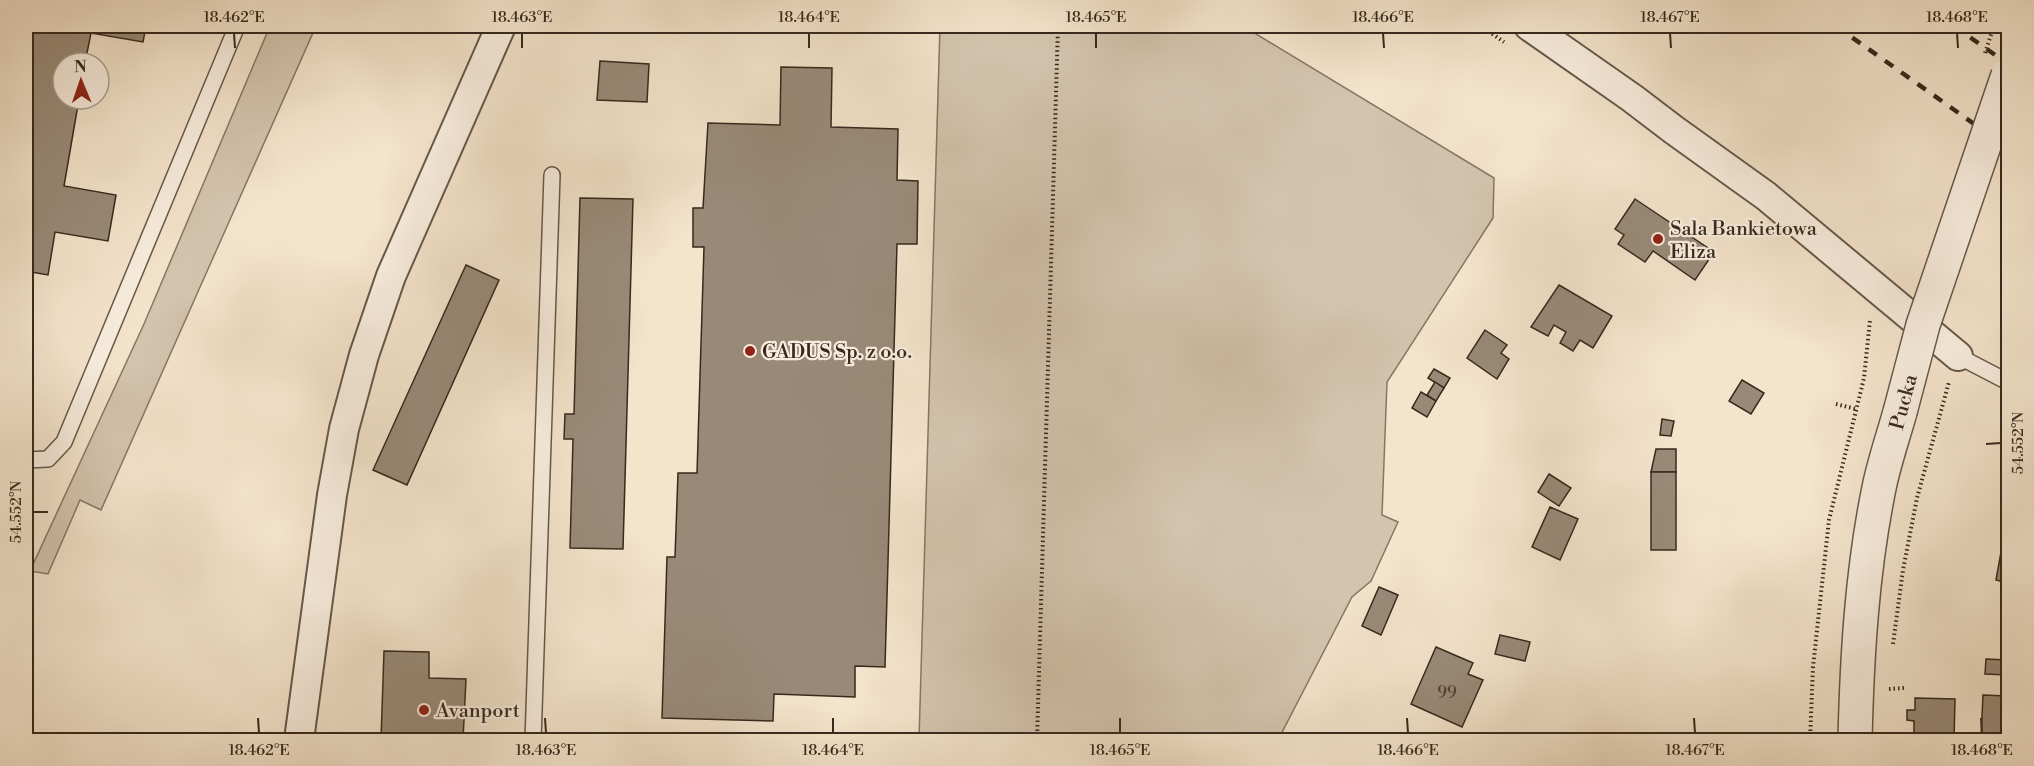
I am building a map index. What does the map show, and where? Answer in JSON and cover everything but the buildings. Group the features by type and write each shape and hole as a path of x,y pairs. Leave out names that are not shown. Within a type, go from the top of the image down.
{"street":[{"path":"299,741 332,495 344,429 364,355 391,276 501,26"},
{"path":"1529,26 1766,196 1958,356"},
{"name":"Pucka","path":"1855,741 1857,652 1865,578 1879,487 1923,325 2008,75"}],"lane":[{"path":"26,460 48,459 64,442 237,26"},
{"path":"533,741 552,175"},
{"path":"1958,356 2008,382"}],"path":[{"path":"1037,741 1059,26"},
{"path":"1810,741 1813,667 1829,520 1864,378 1871,311"},
{"path":"1893,649 1903,570 1917,498 1933,434 1958,356"},
{"path":"1836,404 1856,409"},
{"path":"1889,699 1890,679"},
{"path":"1889,689 1904,688"}],"shaded area":[{"path":"270,26 316,26 101,510 80,500 48,574 30,571 144,324"},
{"path":"940,26 1243,26 1494,178 1493,218 1387,382 1382,515 1398,522 1371,581 1352,597 1278,740 919,740"}],"railway":[{"path":"1836,26 2008,148"},
{"path":"1954,26 2008,64"}],"place":[{"name":"Sala Bankietowa Eliza","path":"1658,239"},
{"name":"GADUS Sp. z o.o.","path":"750,351"},
{"name":"Avanport","path":"424,710"}]}
